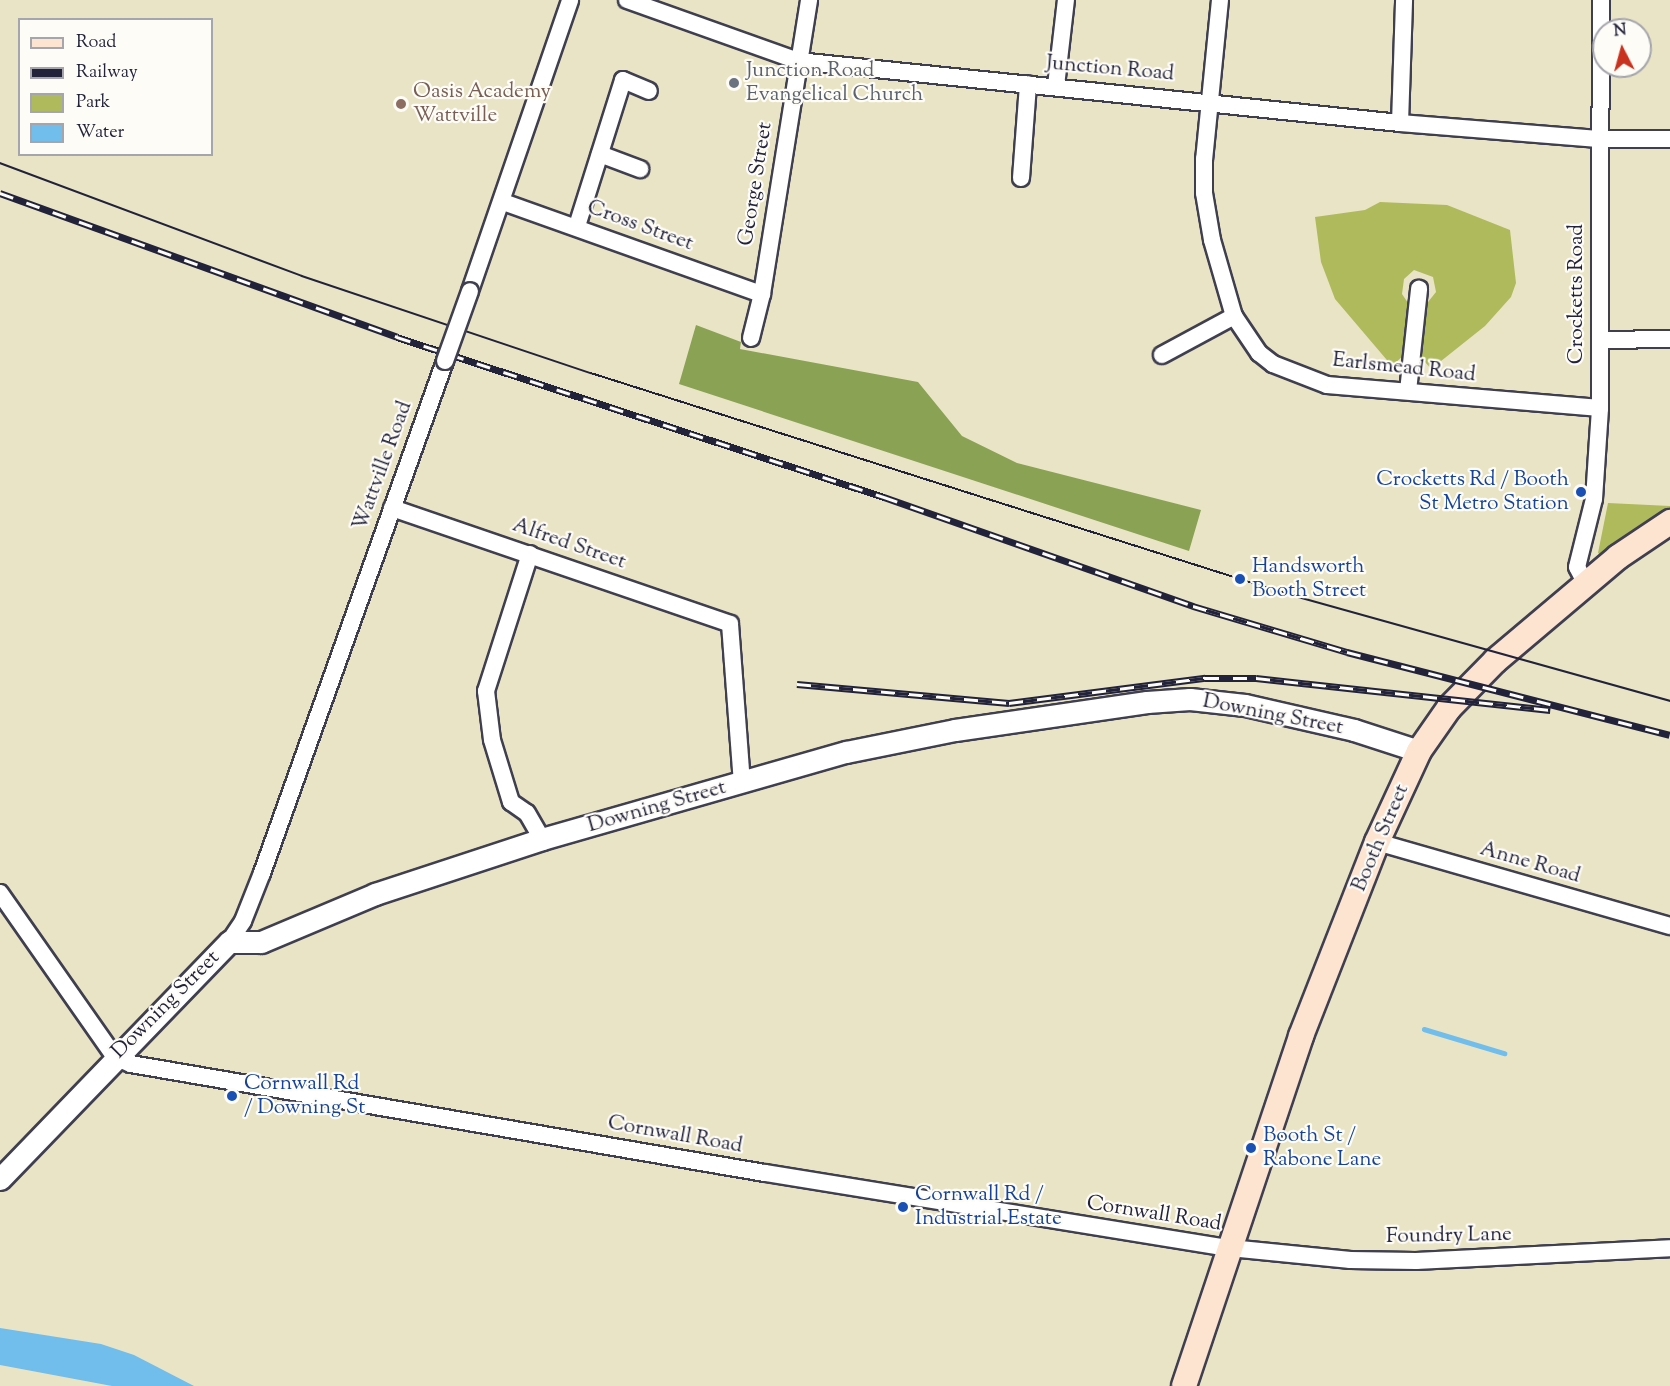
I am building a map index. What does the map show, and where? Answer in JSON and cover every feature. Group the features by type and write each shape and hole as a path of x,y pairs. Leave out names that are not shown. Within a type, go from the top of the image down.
{"main road":[{"name":"Booth Street","path":"1184,1386 1300,1036 1377,842 1419,751 1449,708 1488,669 1586,584 1670,522"}],"street":[{"name":"Wattville Road","path":"229,942 243,921 258,883 503,202 570,0"},
{"name":"Junction Road","path":"627,0 798,61 1210,101 1400,123 1598,140 1670,139"},
{"name":"George Street","path":"751,338 762,294 809,0"},
{"path":"1056,86 1066,0"},
{"name":"Earlsmead Road","path":"1220,0 1204,193 1212,240 1234,316 1248,340 1273,364 1326,385 1600,408"},
{"path":"1400,123 1404,0"},
{"name":"Crocketts Road","path":"1586,584 1577,567 1594,499 1600,408 1598,140 1601,0"},
{"path":"577,226 623,80 649,91"},
{"path":"1021,178 1028,84"},
{"path":"600,154 640,169"},
{"name":"Cross Street","path":"503,202 577,226 762,294"},
{"path":"1408,391 1419,289"},
{"path":"1162,355 1234,316"},
{"path":"1600,340 1670,339"},
{"name":"Alfred Street","path":"392,507 730,624 742,782"},
{"path":"530,554 486,691 492,740 511,802 527,813 542,839"},
{"name":"Downing Street","path":"1,1175 229,942 261,942 375,894 542,839 846,752 955,730 1190,699 1245,705 1354,730 1419,751"},
{"name":"Anne Road","path":"1377,842 1670,926"},
{"path":"0,893 115,1057"},
{"name":"Cornwall Road","path":"115,1057 131,1064 718,1165 1230,1248"},
{"name":"Foundry Lane","path":"1230,1248 1350,1260 1416,1261 1670,1248"}],"green space":[{"path":"1380,202 1447,205 1510,230 1516,283 1511,297 1485,326 1431,369 1420,356 1424,307 1436,292 1433,277 1414,270 1404,279 1402,294 1410,306 1406,353 1392,366 1335,299 1321,262 1315,217 1365,210"},
{"path":"696,325 741,342 740,349 918,382 962,436 1017,463 1201,510 1189,551 679,384"},
{"path":"1608,503 1670,506 1670,508 1604,557 1598,553"}],"water":[{"path":"0,1328 101,1344 134,1355 194,1386 112,1386 0,1365"}],"waterway":[{"path":"1424,1029 1504,1053"}],"tram line":[{"path":"0,163 302,276 591,373 1291,595 1670,701"}],"railway":[{"path":"0,193 397,337 884,497 1193,606 1347,652 1670,735"},
{"path":"797,684 1009,703 1205,678 1256,678 1550,710"}],"place":[{"name":"Junction Road Evangelical Church","path":"734,83"},
{"name":"Oasis Academy Wattville","path":"401,104"},
{"name":"Crocketts Rd / Booth St Metro Station","path":"1581,492"},
{"name":"Handsworth Booth Street","path":"1240,579"},
{"name":"Cornwall Rd / Downing St","path":"232,1096"},
{"name":"Booth St / Rabone Lane","path":"1251,1148"},
{"name":"Cornwall Rd / Industrial Estate","path":"903,1207"}]}
